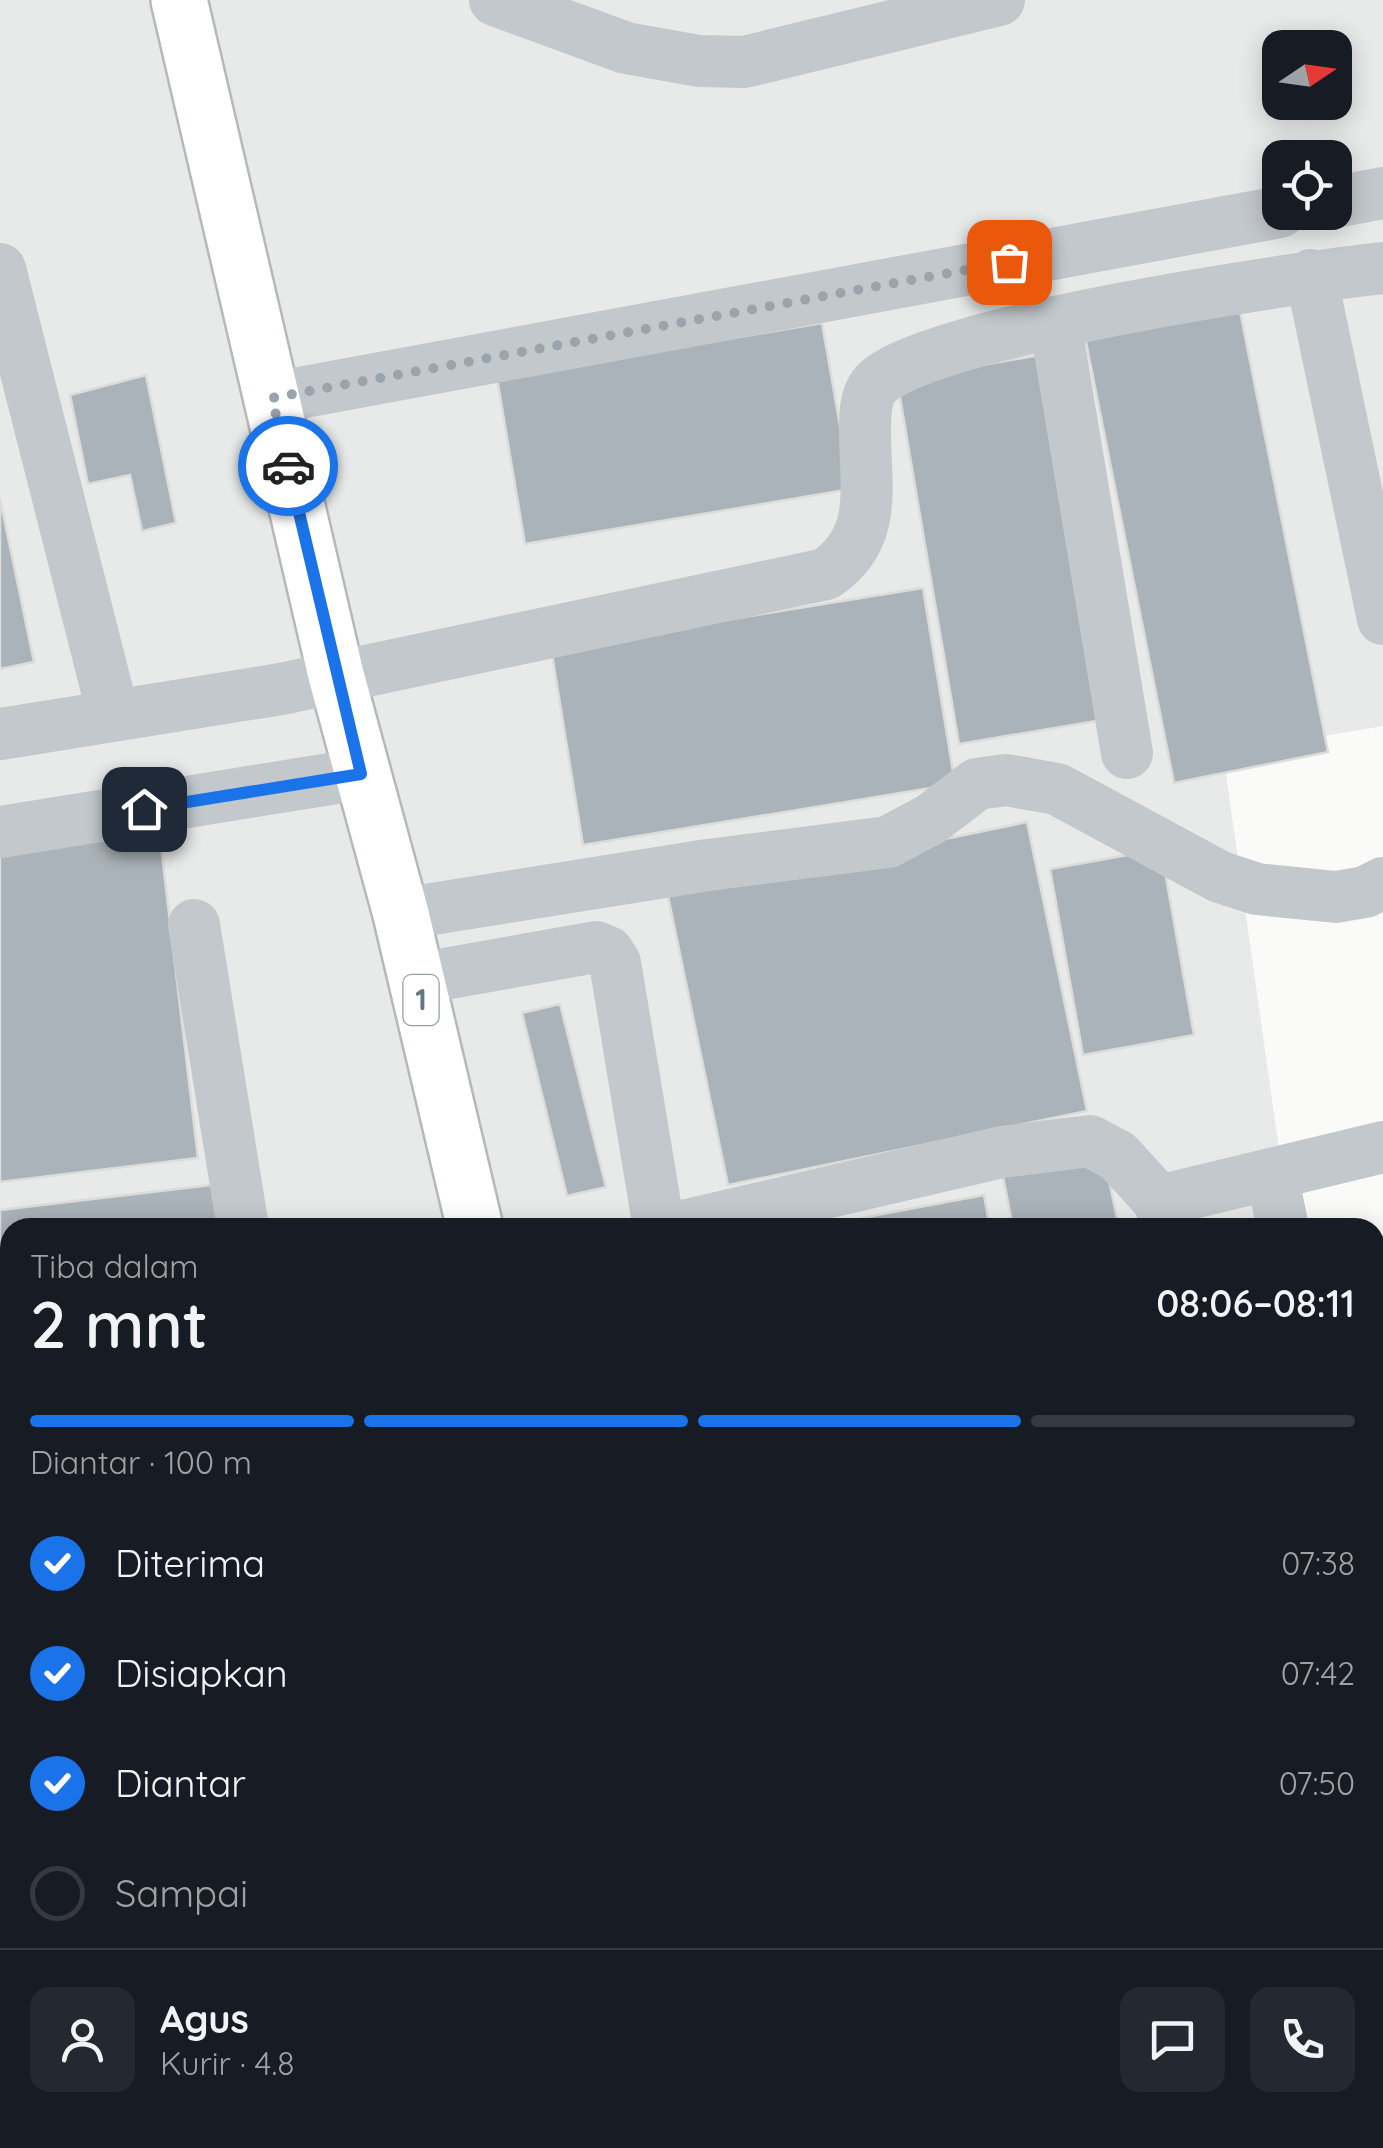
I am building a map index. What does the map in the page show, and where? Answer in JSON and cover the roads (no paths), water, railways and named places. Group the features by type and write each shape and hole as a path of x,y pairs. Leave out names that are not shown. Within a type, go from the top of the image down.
{"highway":[{"name":"1","path":"180,0 336,675 402,914 473,1218"}],"street":[{"path":"495,0 626,48 699,61 744,62 999,0"},
{"path":"1352,199 1383,193"},
{"path":"272,398 1262,215"},
{"path":"0,268 113,714"},
{"path":"0,734 281,689 826,574 847,560 866,527 866,408 874,385 911,362 1055,322 1311,275 1383,268"},
{"path":"1311,275 1383,619"},
{"path":"1055,322 1127,752"},
{"path":"0,832 361,774"},
{"path":"402,914 708,865 888,842 931,820 976,784 1006,780 1056,789 1220,877 1256,889 1336,897 1383,883"},
{"path":"194,925 241,1218"},
{"path":"416,979 596,947 608,952 615,963 657,1218"},
{"path":"717,1218 1002,1152 1090,1141 1118,1156 1164,1214 1272,1175 1383,1147"},
{"path":"1272,1175 1281,1218"}]}
